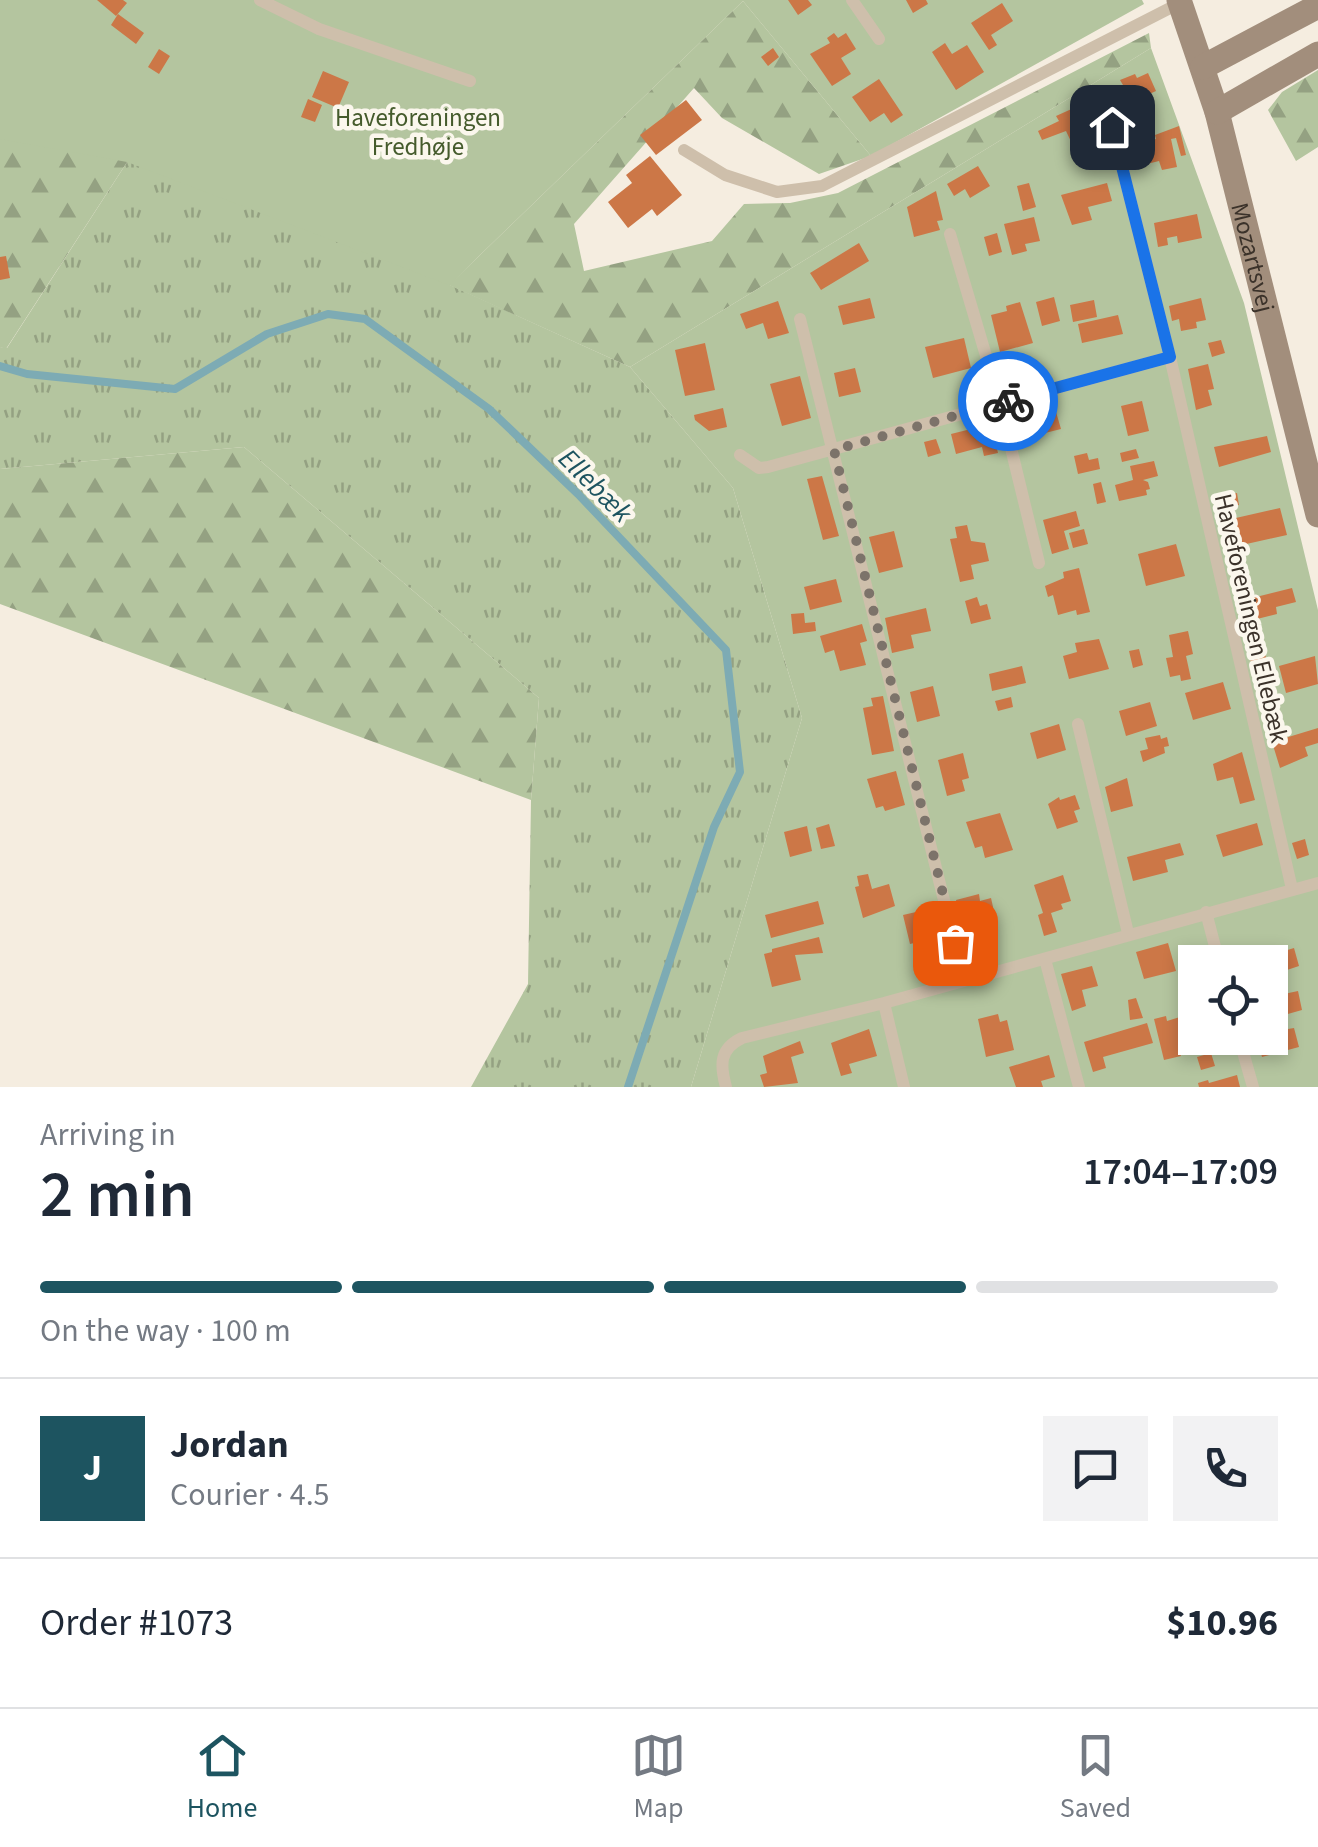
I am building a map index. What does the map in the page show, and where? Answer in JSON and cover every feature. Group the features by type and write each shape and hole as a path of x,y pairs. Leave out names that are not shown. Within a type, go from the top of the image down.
{"street":[{"name":"Mozartsvej","path":"1180,2 1217,112 1318,515"},
{"path":"1203,67 1318,6"},
{"path":"1217,112 1318,54"}],"lane":[{"path":"260,0 319,28 470,81"},
{"path":"852,0 879,39"},
{"path":"684,150 725,175 777,192 822,186 1180,2"},
{"name":"Haveforeningen Ellebæk","path":"1112,127 1170,357 1292,889"},
{"path":"950,234 1000,403 1039,563"},
{"path":"800,318 964,981"},
{"path":"740,455 759,468 1170,357"},
{"path":"1078,724 1128,933"},
{"path":"726,1087 721,1064 730,1044 1318,883"},
{"path":"1206,912 1215,945"},
{"path":"1045,959 1079,1087"},
{"path":"884,1003 904,1087"},
{"path":"1244,1055 1253,1087"}],"green space":[{"path":"0,0 485,249 450,285 630,367 733,488 802,718 691,1087 471,1087 528,984 531,800 539,698 244,447 0,469 0,347 7,348 142,139"},
{"name":"Haveforeningen Fredhøje","path":"0,0 1142,0 1144,4 871,156 743,1 449,285 127,162 0,139"},
{"path":"743,1 871,156 819,174 722,118 694,88 574,224 584,271 712,241 744,204 790,203 838,193 1149,33 1151,48 630,367 449,285"},
{"path":"1151,48 1244,303 1318,610 1318,1087 691,1087 802,718 733,488 630,367"},
{"path":"1318,70 1318,147 1296,161 1268,110 1282,92"},
{"path":"0,117 142,139 6,349 0,347"},
{"path":"244,447 539,698 531,800 0,604 0,469"}],"building":[{"path":"97,0 123,0 127,3 116,16"},
{"path":"788,0 808,0 812,5 798,15"},
{"path":"906,0 926,0 928,4 913,13"},
{"path":"1002,3 1013,21 991,35 997,45 989,50 971,23"},
{"path":"118,14 144,33 136,44 111,25"},
{"path":"834,33 838,38 846,33 856,49 841,58 851,74 832,86 810,54 830,43 827,38"},
{"path":"945,43 952,54 967,45 984,72 956,90 932,52"},
{"path":"773,48 779,57 768,66 761,57"},
{"path":"159,49 170,56 159,74 148,67"},
{"path":"323,71 349,82 338,108 312,97"},
{"path":"1148,73 1156,91 1116,109 1108,92 1123,85 1120,80"},
{"path":"879,79 903,115 891,123 884,113 870,122 852,97"},
{"path":"308,99 322,105 315,122 301,117"},
{"path":"686,100 702,120 656,155 640,135"},
{"path":"1076,107 1088,133 1094,130 1099,141 1076,152 1066,131 1042,140 1038,131 1059,121 1056,116"},
{"path":"1179,126 1186,155 1181,156 1176,138 1171,139 1177,167 1162,170 1159,161 1139,166 1133,144 1156,139 1155,135"},
{"path":"650,156 682,195 657,216 652,209 628,228 608,202 632,183 626,175"},
{"path":"978,166 990,186 970,198 965,189 954,196 947,184"},
{"path":"1029,183 1036,207 1023,211 1017,186"},
{"path":"1107,183 1112,201 1088,207 1092,220 1072,225 1061,195"},
{"path":"936,191 943,220 937,221 940,230 914,237 907,207"},
{"path":"1197,214 1202,238 1178,243 1177,236 1167,238 1168,245 1158,247 1154,223"},
{"path":"1034,217 1040,241 1025,244 1027,251 1012,255 1004,224"},
{"path":"997,233 1002,252 989,256 984,237"},
{"path":"859,243 869,261 821,290 810,273"},
{"path":"6,256 10,278 0,280 0,257"},
{"path":"1054,297 1060,321 1042,326 1036,302"},
{"path":"870,298 875,318 843,325 838,306"},
{"path":"1201,298 1206,320 1196,322 1197,328 1181,331 1179,319 1172,321 1169,306"},
{"path":"1094,300 1097,317 1073,322 1070,305"},
{"path":"778,301 789,333 768,339 763,323 746,329 740,314"},
{"path":"1020,302 1033,343 1000,352 991,315"},
{"path":"1118,315 1123,334 1082,343 1078,324"},
{"path":"964,338 971,368 933,378 925,347"},
{"path":"1221,340 1225,353 1212,357 1208,343"},
{"path":"705,343 715,390 685,396 675,350"},
{"path":"1208,364 1214,389 1208,390 1212,405 1196,410 1188,369"},
{"path":"855,368 861,392 839,397 834,373"},
{"path":"800,376 811,418 782,426 770,384"},
{"path":"1142,401 1149,431 1128,436 1121,406"},
{"path":"1054,405 1061,429 1021,439 1016,419"},
{"path":"723,408 727,427 709,431 695,420 694,415"},
{"path":"991,424 998,453 984,456 982,447 956,454 951,434"},
{"path":"1267,436 1271,452 1219,467 1214,447"},
{"path":"936,439 941,453 928,457 924,442"},
{"path":"1136,449 1139,458 1122,462 1120,453"},
{"path":"1087,453 1089,460 1098,458 1100,469 1078,474 1074,456"},
{"path":"1154,461 1158,476 1143,480 1150,489 1146,490 1147,495 1119,501 1115,485 1133,480 1130,466"},
{"path":"822,476 839,536 823,540 807,479"},
{"path":"1101,482 1106,502 1097,504 1093,484"},
{"path":"1237,493 1239,505 1219,508 1217,496"},
{"path":"1280,508 1287,535 1233,547 1227,520"},
{"path":"1076,511 1080,526 1064,531 1069,549 1052,554 1043,520"},
{"path":"967,525 971,541 985,543 989,561 971,565 974,579 960,582 950,539 957,538 955,527"},
{"path":"1084,529 1088,544 1073,548 1069,533"},
{"path":"894,531 903,567 879,573 869,537"},
{"path":"1176,544 1185,576 1146,586 1138,554"},
{"path":"1079,568 1090,612 1077,615 1076,610 1058,615 1053,595 1048,597 1045,586 1064,578 1063,572"},
{"path":"836,579 842,602 810,610 804,587"},
{"path":"1292,588 1296,602 1276,607 1277,614 1241,623 1236,602"},
{"path":"977,597 980,606 987,604 991,619 971,624 965,601"},
{"path":"926,608 931,631 911,635 914,648 892,653 885,618"},
{"path":"804,613 805,623 815,622 816,631 793,634 791,614"},
{"path":"862,624 867,641 860,643 866,665 840,671 834,650 825,653 820,636"},
{"path":"1188,631 1193,654 1186,656 1191,679 1181,681 1180,675 1170,677 1166,658 1173,657 1169,635"},
{"path":"1099,639 1109,669 1069,679 1063,656 1077,652 1075,643"},
{"path":"1263,644 1266,658 1251,662 1247,648"},
{"path":"1139,649 1143,665 1133,668 1129,651"},
{"path":"1315,656 1318,684 1286,693 1279,666"},
{"path":"1022,666 1026,683 992,691 989,674"},
{"path":"1223,682 1231,709 1193,720 1185,693"},
{"path":"933,686 940,716 917,722 910,692"},
{"path":"883,696 894,751 872,755 863,708 873,706 871,698"},
{"path":"1011,697 1013,707 998,711 995,701"},
{"path":"1150,702 1157,726 1126,736 1119,711"},
{"path":"1059,724 1066,750 1037,759 1030,733"},
{"path":"1318,728 1318,743 1305,747 1308,756 1280,768 1272,742"},
{"path":"1160,735 1161,739 1167,737 1169,746 1164,747 1165,753 1143,762 1140,751 1148,749 1145,738"},
{"path":"1242,752 1255,800 1240,804 1233,777 1217,781 1213,764"},
{"path":"963,753 969,778 962,780 965,791 947,796 938,760"},
{"path":"896,771 905,805 885,811 883,806 876,808 867,779"},
{"path":"1127,778 1133,806 1111,812 1105,787"},
{"path":"1075,795 1080,809 1074,811 1078,822 1057,829 1048,804 1059,797 1060,800"},
{"path":"1000,813 1013,850 985,858 982,846 975,848 966,822"},
{"path":"1257,823 1263,845 1223,857 1216,835"},
{"path":"829,824 835,846 821,849 816,828"},
{"path":"807,826 812,851 790,857 784,832"},
{"path":"1305,839 1309,855 1297,859 1292,843"},
{"path":"1180,843 1184,855 1165,860 1168,872 1133,881 1127,857"},
{"path":"868,874 872,889 889,884 895,906 863,918 855,887 859,886 857,876"},
{"path":"1063,875 1071,901 1051,913 1057,932 1044,936 1038,915 1043,913 1034,885"},
{"path":"979,894 980,901 991,898 996,920 963,929 956,900"},
{"path":"818,901 824,924 771,938 765,915"},
{"path":"929,909 935,938 910,944 903,915"},
{"path":"819,937 823,953 795,955 801,980 772,987 764,954"},
{"path":"1168,943 1176,971 1144,979 1136,952"},
{"path":"1294,948 1299,966 1288,970 1288,950"},
{"path":"1092,966 1098,986 1082,990 1086,1006 1072,1011 1061,974"},
{"path":"1298,991 1302,1010 1288,1014 1288,993"},
{"path":"1136,998 1143,1018 1130,1020 1128,1000"},
{"path":"998,1014 1000,1022 1007,1020 1014,1050 986,1057 978,1019"},
{"path":"1178,1018 1181,1056 1164,1060 1154,1019"},
{"path":"1147,1023 1153,1043 1103,1057 1106,1068 1093,1072 1084,1042"},
{"path":"1294,1028 1299,1047 1288,1050 1288,1029"},
{"path":"869,1029 877,1056 849,1064 852,1073 841,1076 831,1043"},
{"path":"800,1041 804,1053 791,1057 798,1083 764,1087 760,1075 767,1073 763,1056"},
{"path":"1049,1055 1055,1077 1041,1081 1043,1087 1016,1087 1009,1067"},
{"path":"1212,1055 1215,1066 1201,1070 1197,1057"},
{"path":"1237,1075 1240,1087 1199,1087 1198,1083"}],"waterway":[{"name":"Ellebæk","path":"0,366 27,374 175,389 267,334 328,314 365,319 489,409 578,494 726,650 740,772 714,827 628,1087"}],"way so far":[{"path":"955,943 834,450 1008,401"}],"route":[{"path":"1008,401 1170,357 1112,127"}]}
